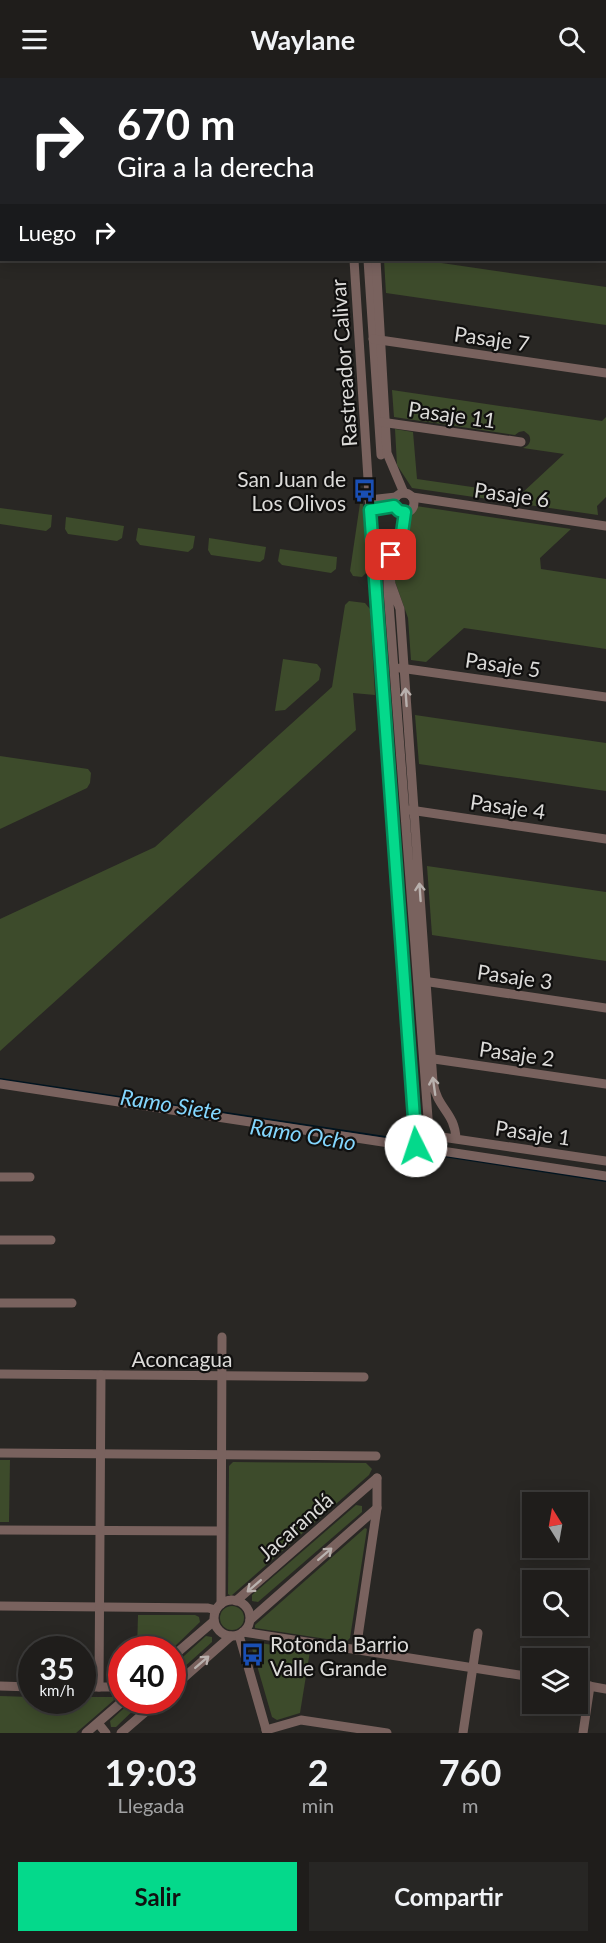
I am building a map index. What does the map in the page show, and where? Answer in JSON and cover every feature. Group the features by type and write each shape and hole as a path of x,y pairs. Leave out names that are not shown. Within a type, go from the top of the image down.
{"street":[{"name":"Rastreador Calivar","path":"354,261 369,505 416,1146"},
{"path":"368,261 377,339"},
{"path":"376,261 377,339 382,422 387,453 396,473 402,498 399,511 405,512 413,507 402,498"},
{"name":"Pasaje 7","path":"377,339 606,373"},
{"name":"Pasaje 11","path":"382,422 521,442"},
{"name":"Pasaje 6","path":"369,505 402,498 606,526"},
{"path":"405,512 402,533 388,565 388,590 400,668 427,1058 435,1096 454,1123 456,1139"},
{"name":"Pasaje 5","path":"400,668 606,697"},
{"name":"Pasaje 4","path":"409,810 606,839"},
{"name":"Pasaje 3","path":"422,981 606,1008"},
{"name":"Pasaje 2","path":"427,1058 606,1084"},
{"name":"Pasaje 1","path":"427,1058 429,1131 435,1136 606,1161"},
{"path":"0,1084 606,1176"},
{"path":"0,1177 30,1177"},
{"path":"0,1240 51,1240"},
{"path":"0,1304 72,1303"},
{"path":"186,1645 214,1621 218,1607 222,1337"},
{"name":"Aconcagua","path":"0,1374 364,1377"},
{"path":"101,1375 99,1687 108,1687"},
{"path":"0,1453 376,1456"},
{"name":"Jacarandá","path":"0,1606 208,1608 218,1607 228,1601 236,1601 377,1478 377,1508 250,1620 238,1634 186,1677"},
{"path":"356,1650 377,1508"},
{"path":"0,1530 220,1531"},
{"path":"236,1601 245,1606 250,1620"},
{"path":"214,1621 222,1633 356,1650 522,1675"},
{"path":"463,1733 478,1633"},
{"path":"238,1634 267,1732 301,1720 387,1733"},
{"path":"0,1686 18,1687"},
{"path":"583,1733 590,1686 606,1689"},
{"path":"86,1733 108,1714"},
{"path":"121,1733 143,1714"},
{"path":"98,1723 106,1733"}],"green space":[{"path":"384,261 428,261 606,287 606,325 386,293"},
{"path":"392,390 602,421 606,417 606,497 597,506 598,515 412,488 397,465 395,429 413,432 417,479 521,494 564,454 523,448 530,441 529,435 524,431 515,435 394,417"},
{"path":"362,490 367,572 362,577 353,576 350,571"},
{"path":"416,506 571,529 540,558 541,569 606,579 606,649 464,628 426,662 411,660 408,618 392,573 393,560"},
{"path":"0,508 52,515 51,527 46,531 0,524"},
{"path":"66,517 124,526 122,538 117,541 68,534 65,529"},
{"path":"138,528 195,536 193,548 188,552 140,545 136,540"},
{"path":"209,538 266,547 264,559 260,562 211,555 208,550"},
{"path":"280,549 337,557 336,569 331,573 282,565 278,561"},
{"path":"349,601 365,603 370,609 375,695 353,693 356,730 0,1051 0,919 155,847 332,687 345,605"},
{"path":"283,659 317,664 321,669 319,680 285,710 275,711"},
{"path":"415,715 606,743 606,791 419,764"},
{"path":"0,756 88,769 91,773 90,783 87,788 0,829"},
{"path":"427,866 606,892 606,961 432,935"},
{"path":"0,1460 10,1460 9,1522 0,1522"},
{"path":"233,1462 366,1463 372,1469 369,1475 231,1596 228,1594 229,1466"},
{"path":"356,1505 362,1506 362,1512 258,1602 252,1601 252,1595"},
{"path":"365,1528 367,1529 350,1638 346,1642 255,1628 255,1625"},
{"path":"232,1606 237,1607 243,1613 243,1623 237,1629 232,1630 227,1629 221,1623 220,1618 221,1613 227,1607"},
{"path":"138,1615 195,1615 199,1617 200,1622 186,1636 137,1636"},
{"path":"206,1636 212,1637 212,1642 186,1665 186,1654"},
{"path":"254,1642 310,1651 300,1713 277,1720 272,1717 251,1645"},
{"path":"0,1696 18,1697 18,1714 96,1714 96,1697 108,1697 108,1705 76,1733 0,1733"},
{"path":"118,1714 130,1714 116,1727 111,1727 110,1721"}],"waterway":[{"name":"Ramo Siete","path":"0,1079 412,1141"},
{"name":"Ramo Ocho","path":"424,1153 606,1181"}],"place":[{"name":"San Juan de Los Olivos","path":"364,490"},
{"name":"Rotonda Barrio Valle Grande","path":"252,1655"}],"route":[{"path":"391,555 402,533 405,512 399,511 394,506 370,510 416,1146"}]}
